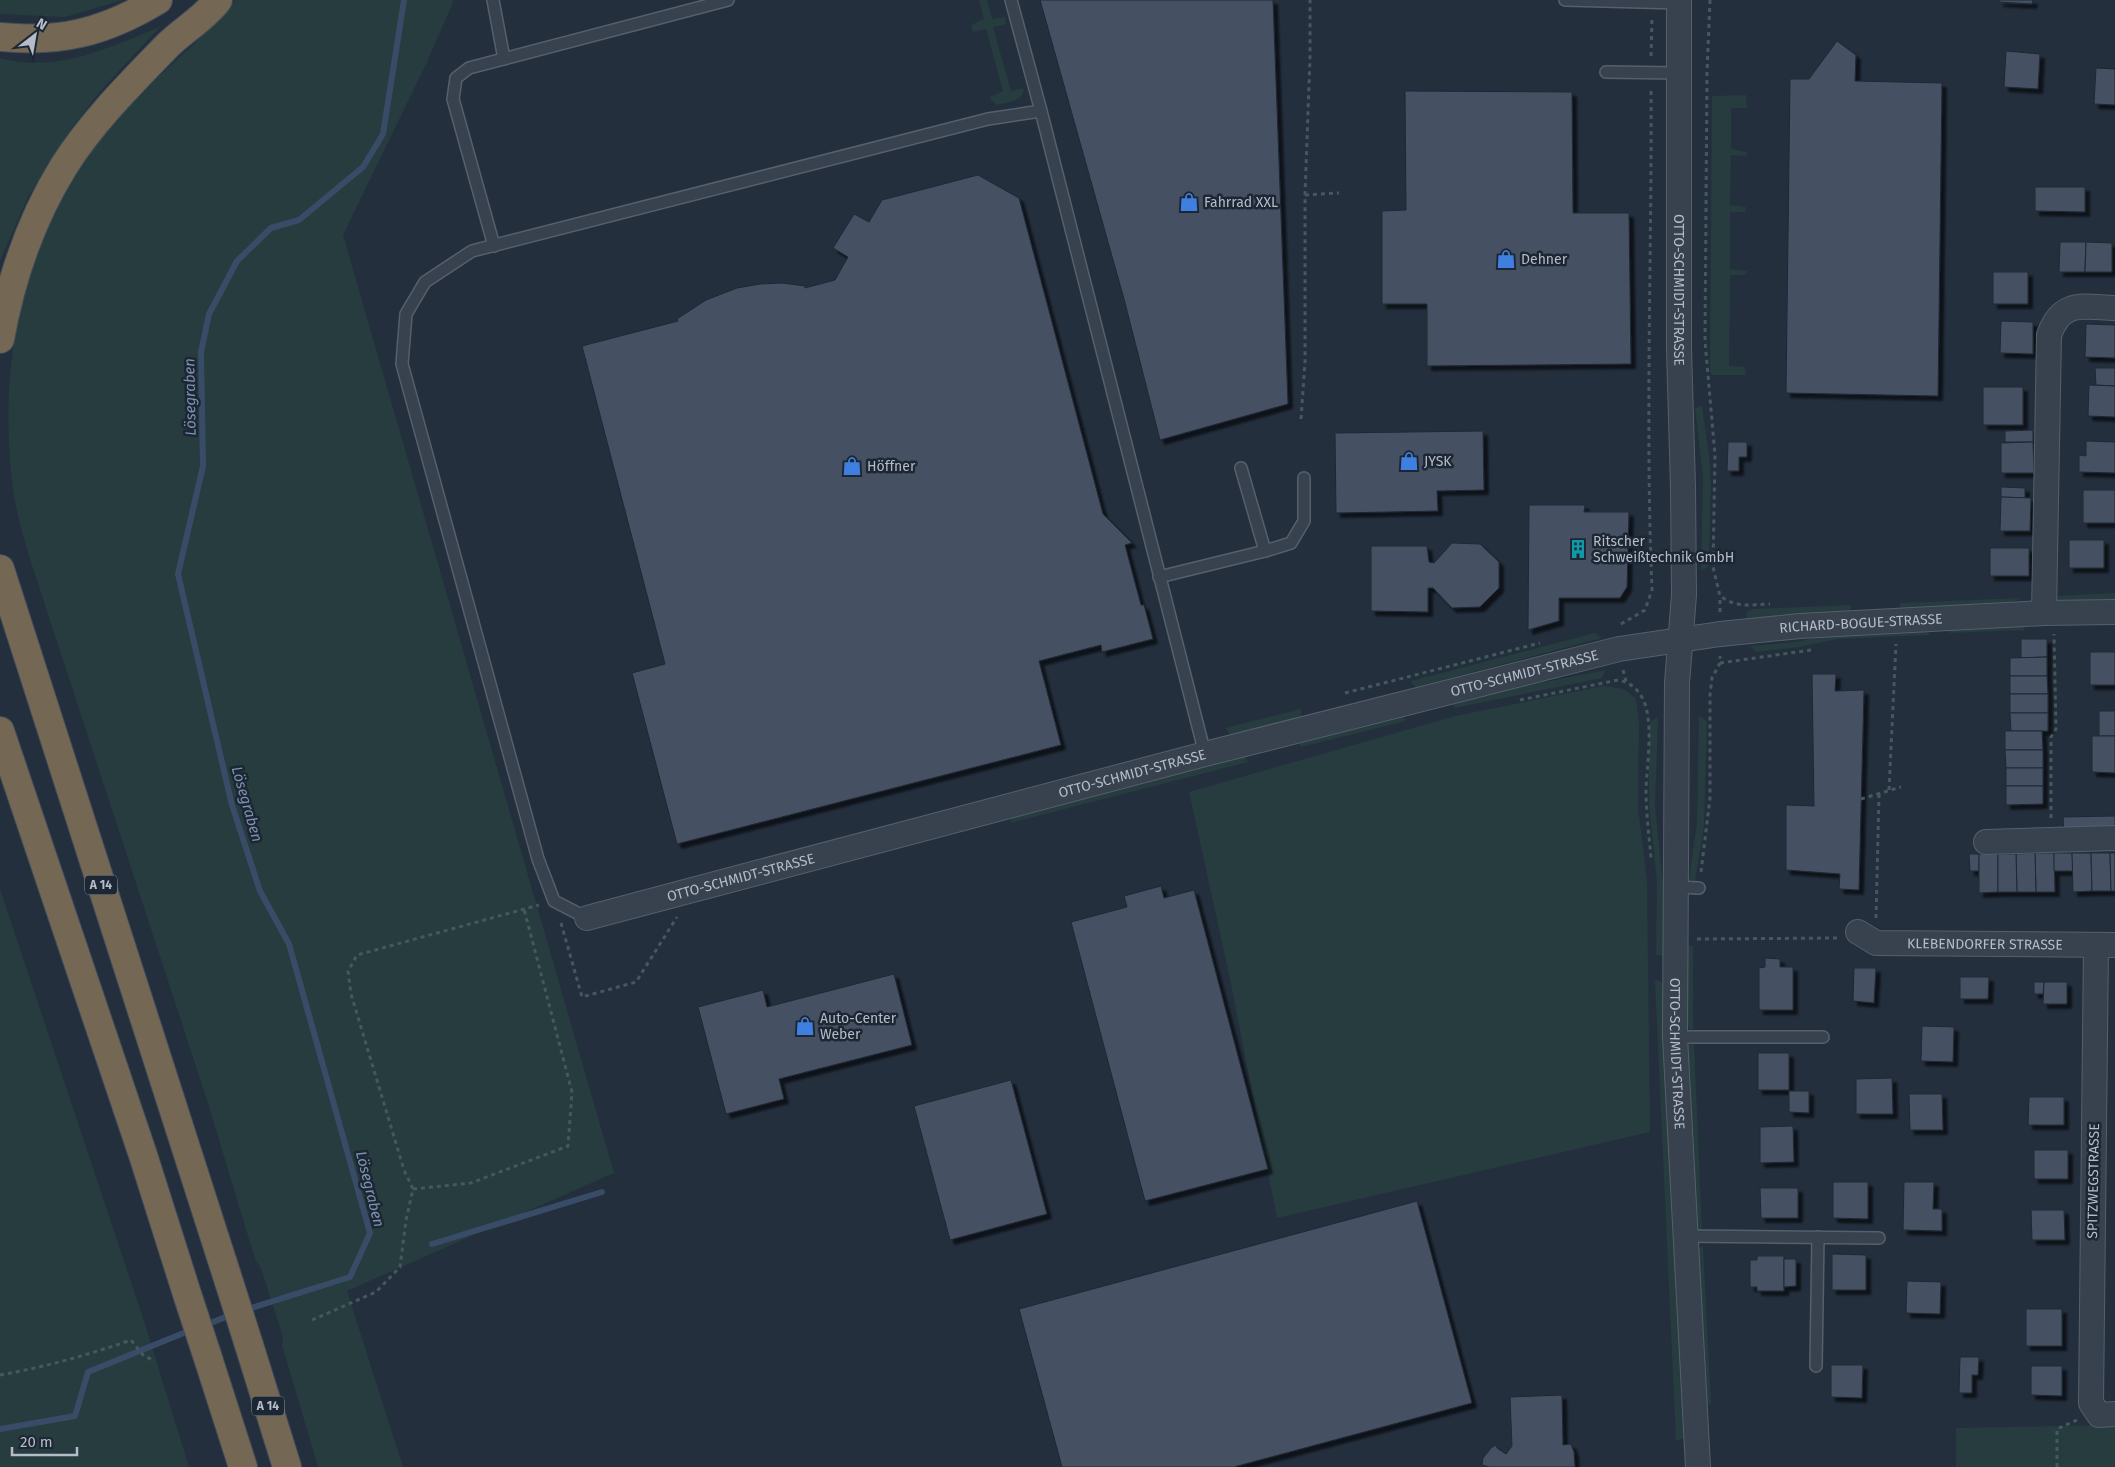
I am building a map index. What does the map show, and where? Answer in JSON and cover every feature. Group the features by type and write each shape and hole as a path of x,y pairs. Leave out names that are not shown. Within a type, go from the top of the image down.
{"highway":[{"path":"0,37 29,40 62,37 112,25 158,0"},
{"path":"0,339 8,298 19,258 64,166 95,124 166,47 218,0"},
{"name":"A 14","path":"0,570 287,1467"},
{"path":"0,730 140,1146 243,1467"}],"street":[{"name":"OTTO-SCHMIDT-STRASSE","path":"1679,2 1679,349 1684,595 1677,683 1688,888 1686,939 1675,1037 1698,1467"},
{"path":"2049,623 2049,335 2059,315 2073,306 2115,308"},
{"name":"RICHARD-BOGUE-STRASSE","path":"1680,640 1800,626 2049,623 2115,612"},
{"name":"OTTO-SCHMIDT-STRASSE","path":"587,918 1202,743 1619,648 1680,640"},
{"path":"1986,842 2115,838"},
{"name":"KLEBENDORFER STRASSE","path":"1867,938 2105,945"},
{"name":"SPITZWEGSTRASSE","path":"2099,1416 2091,1403 2105,945"}],"lane":[{"path":"493,0 504,59"},
{"path":"494,246 454,99 456,78 469,68 728,0"},
{"path":"1010,0 1041,111 1202,743"},
{"path":"1565,0 1679,2"},
{"path":"1606,72 1678,72"},
{"path":"587,918 554,901 538,859 402,364 406,314 425,282 472,252 988,119 1041,111"},
{"path":"1241,468 1265,551"},
{"path":"1159,577 1291,543 1304,521 1304,478"},
{"path":"1675,1037 1823,1037"},
{"path":"1685,1236 1880,1238"},
{"path":"1816,1366 1818,1237"}],"path":[{"path":"1301,419 1306,361 1304,195 1310,58 1310,0"},
{"path":"1710,0 1707,72 1705,341 1715,455 1713,567 1716,586 1720,596 1731,603 1745,605 1774,604"},
{"path":"1645,610 1652,590 1649,364 1652,255 1651,72 1653,2"},
{"path":"1304,195 1339,193"},
{"path":"2049,623 2056,728 2051,736 2051,839"},
{"path":"1889,790 1896,642"},
{"path":"1688,888 1710,798 1710,694 1712,678 1720,663"},
{"path":"1519,700 1618,680 1626,681 1640,693 1646,705 1648,721 1646,791 1652,866"},
{"path":"1861,799 1901,787"},
{"path":"1686,939 1867,938 1879,794"},
{"path":"312,1320 376,1292 400,1267 406,1220 413,1189 404,1170 351,994 348,971 357,955 554,901"},
{"path":"413,1189 471,1183 568,1146 572,1092 524,909"},
{"path":"564,933 582,997 636,982 676,918 685,915"},
{"path":"1686,939 1697,930"},
{"path":"0,1376 66,1361 131,1340 143,1355 154,1361"},
{"path":"2057,1467 2058,1430 2099,1416"}],"green space":[{"path":"0,0 123,0 65,17 0,14"},
{"path":"235,0 454,0 427,62 343,235 614,1173 347,1291 403,1467 318,1467 282,1345 283,1337 261,1268 255,1259 207,1100 29,556 13,490 8,414 10,375 22,299 33,262 47,227 75,174 97,144 136,98 208,30"},
{"path":"979,0 987,0 992,19 1005,17 1006,24 993,27 1011,91 1024,88 1021,96 1011,102 997,105 990,97 1003,91 986,29 973,32 971,25 984,19"},
{"path":"160,27 102,89 72,127 28,197 0,261 0,58 42,63 62,60 102,50"},
{"path":"1746,95 1747,108 1731,108 1731,149 1747,152 1746,156 1731,155 1730,205 1746,207 1745,212 1730,212 1730,269 1747,271 1745,275 1730,275 1729,366 1745,367 1746,375 1713,375 1710,372 1712,96"},
{"path":"1702,406 1711,485 1709,565 1701,570 1703,477 1695,408"},
{"path":"2115,593 2115,600 2057,602 2056,596"},
{"path":"2022,598 2002,606 1901,609 1899,603"},
{"path":"1851,605 1851,613 1746,618 1747,612 1753,609"},
{"path":"2023,624 2025,630 1949,633 1950,627"},
{"path":"1928,627 1929,635 1838,639 1799,647 1756,652 1750,646 1797,642 1818,637"},
{"path":"1595,633 1602,638 1416,687 1411,681"},
{"path":"1606,670 1602,678 1454,708 1453,700"},
{"path":"1604,686 1624,689 1636,699 1639,722 1638,807 1647,881 1650,1132 1277,1218 1229,974 1189,792 1455,716"},
{"path":"1301,709 1301,716 1296,719 1231,735 1225,728"},
{"path":"1699,715 1707,722 1704,826 1695,881 1689,879 1697,822"},
{"path":"1403,716 1406,721 1301,747 1298,741"},
{"path":"1658,718 1655,806 1663,885 1664,956 1656,955 1657,882 1649,805 1649,724"},
{"path":"1244,755 1248,762 1010,823 1014,816"},
{"path":"0,889 143,1318 189,1467 0,1467"},
{"path":"1686,946 1693,946 1693,1029 1689,1029 1687,1022"},
{"path":"1655,980 1663,982 1684,1438 1676,1441"},
{"path":"1694,1044 1702,1230 1698,1230 1694,1224 1687,1048 1688,1045"},
{"path":"1703,1246 1711,1404 1705,1402 1697,1248"},
{"path":"2115,1425 2115,1467 1956,1467 1956,1428"}],"building":[{"name":"Fahrrad XXL","path":"1040,0 1273,0 1288,404 1160,440 1124,299"},
{"path":"1999,0 2033,0 2032,4 1999,2"},
{"path":"1837,41 1856,55 1855,81 1942,83 1938,396 1786,393 1790,79 1809,79"},
{"path":"2006,51 2040,54 2038,89 2004,87"},
{"path":"2096,68 2115,69 2115,105 2094,104"},
{"name":"Dehner","path":"1405,91 1572,92 1573,213 1629,213 1631,364 1427,366 1427,304 1382,304 1382,211 1406,210"},
{"name":"Höffner","path":"978,175 1019,198 1103,514 1132,543 1125,545 1141,605 1144,605 1153,639 1102,652 1101,645 1039,661 1061,745 677,844 632,673 665,664 582,346 678,321 677,319 706,300 737,288 782,283 805,286 805,288 835,280 848,257 833,248 854,214 869,222 882,200"},
{"path":"2035,187 2085,187 2085,212 2035,211"},
{"path":"2060,242 2086,242 2085,272 2059,272"},
{"path":"2086,242 2112,243 2112,272 2085,272"},
{"path":"1993,272 2028,272 2028,304 1993,304"},
{"path":"2001,321 2033,322 2033,354 2000,353"},
{"path":"2086,324 2115,325 2115,358 2085,357"},
{"path":"2095,368 2115,368 2115,386 2096,385"},
{"path":"2089,385 2115,386 2115,417 2088,416"},
{"path":"1983,387 2023,387 2023,425 1983,425"},
{"path":"2033,430 2033,442 2005,442 2005,431"},
{"name":"JYSK","path":"1483,431 1484,490 1437,491 1438,511 1336,513 1335,433"},
{"path":"2086,441 2115,442 2115,473 2079,472 2079,455 2086,456"},
{"path":"1728,442 1747,442 1747,457 1739,457 1739,471 1727,471"},
{"path":"2033,442 2034,473 2001,473 2001,443"},
{"path":"2001,487 2025,488 2025,498 2001,497"},
{"path":"2083,490 2115,490 2115,523 2083,523"},
{"path":"2001,497 2031,498 2030,531 2000,531"},
{"name":"Ritscher Schweißtechnik GmbH","path":"1529,505 1585,505 1584,512 1629,512 1627,587 1620,598 1559,598 1559,621 1528,630"},
{"path":"2069,540 2104,540 2104,568 2069,568"},
{"path":"1452,543 1480,544 1499,562 1499,588 1480,607 1452,608 1433,588 1428,588 1428,612 1371,611 1371,546 1427,546 1429,562 1434,563"},
{"path":"1990,548 2029,548 2029,576 1990,576"},
{"path":"2021,639 2047,639 2047,657 2021,658"},
{"path":"2090,652 2115,652 2115,685 2090,685"},
{"path":"2047,657 2047,676 2010,676 2010,658"},
{"path":"1812,674 1836,674 1835,691 1864,690 1859,890 1839,889 1840,874 1786,870 1786,805 1814,806"},
{"path":"2010,676 2047,676 2048,694 2010,694"},
{"path":"2010,694 2048,694 2048,713 2010,713"},
{"path":"2099,711 2115,711 2115,736 2099,736"},
{"path":"2010,713 2048,713 2048,731 2011,731"},
{"path":"2005,731 2042,731 2043,750 2005,750"},
{"path":"2092,736 2115,736 2115,773 2092,772"},
{"path":"2005,750 2043,750 2043,768 2006,768"},
{"path":"2006,768 2043,768 2043,786 2006,786"},
{"path":"2006,786 2043,786 2043,804 2006,805"},
{"path":"2115,816 2115,830 2064,832 2063,817"},
{"path":"2035,853 2054,853 2055,892 2036,892"},
{"path":"2035,853 2036,892 2017,892 2016,854"},
{"path":"2054,853 2072,853 2073,871 2054,871"},
{"path":"2072,853 2091,853 2092,891 2073,892"},
{"path":"2091,853 2110,853 2111,891 2092,891"},
{"path":"2110,853 2115,853 2115,891 2111,891"},
{"path":"1969,854 1979,854 1979,871 1970,871"},
{"path":"1979,854 1998,854 1998,892 1979,893"},
{"path":"1998,854 2016,854 2017,892 1998,892"},
{"path":"1161,886 1164,898 1194,890 1268,1169 1145,1201 1071,922 1127,907 1124,896"},
{"path":"1765,958 1780,959 1780,967 1793,967 1793,1010 1759,1010 1759,968 1765,967"},
{"path":"1854,968 1876,968 1874,1003 1853,1001"},
{"name":"Auto-Center Weber","path":"894,974 912,1045 779,1079 784,1099 726,1114 698,1007 763,990 767,1007"},
{"path":"1960,977 1989,977 1988,999 1960,999"},
{"path":"2034,982 2044,982 2043,994 2034,994"},
{"path":"2044,982 2067,982 2067,1004 2043,1004"},
{"path":"1922,1026 1954,1027 1953,1062 1921,1061"},
{"path":"1758,1053 1789,1053 1789,1090 1758,1090"},
{"path":"1892,1078 1893,1114 1856,1114 1856,1079"},
{"path":"1011,1080 1047,1214 950,1240 914,1106"},
{"path":"1789,1091 1809,1091 1809,1113 1789,1112"},
{"path":"1909,1094 1942,1094 1943,1130 1910,1130"},
{"path":"2029,1097 2064,1097 2064,1125 2028,1125"},
{"path":"1793,1126 1794,1162 1760,1163 1760,1127"},
{"path":"2034,1150 2068,1150 2068,1179 2034,1179"},
{"path":"1833,1182 1868,1182 1868,1219 1833,1218"},
{"path":"1904,1182 1934,1182 1933,1209 1942,1209 1942,1231 1903,1230"},
{"path":"1760,1188 1798,1188 1798,1218 1761,1218"},
{"path":"1417,1201 1472,1403 1234,1467 1062,1467 1019,1309"},
{"path":"2031,1210 2064,1210 2065,1240 2032,1240"},
{"path":"1832,1254 1866,1255 1866,1290 1832,1290"},
{"path":"1757,1256 1784,1256 1784,1291 1757,1291 1757,1287 1750,1287 1750,1260 1757,1260"},
{"path":"1784,1259 1796,1259 1796,1286 1784,1287"},
{"path":"1907,1281 1941,1282 1940,1314 1906,1313"},
{"path":"2026,1309 2062,1309 2062,1346 2026,1346"},
{"path":"1960,1357 1979,1357 1978,1375 1972,1375 1972,1393 1959,1393"},
{"path":"1831,1365 1863,1365 1862,1398 1831,1397"},
{"path":"2031,1366 2062,1366 2062,1396 2031,1395"},
{"path":"1562,1395 1563,1445 1571,1444 1574,1452 1575,1467 1489,1467 1482,1465 1483,1458 1491,1448 1496,1445 1497,1448 1506,1454 1512,1446 1510,1397"}],"waterway":[{"name":"Lösegraben","path":"245,1310 350,1277 370,1233 289,944 260,891 232,805 178,574 203,466 201,352 209,314 237,261 271,228 299,220 363,167 383,134 404,0"},
{"path":"432,1244 602,1192"},
{"name":"Lösegraben","path":"203,1326 233,1314"},
{"name":"Lösegraben","path":"0,1429 75,1416 88,1372 191,1330"}],"place":[{"name":"Fahrrad XXL","path":"1189,202"},
{"name":"Dehner","path":"1506,259"},
{"name":"JYSK","path":"1409,461"},
{"name":"Höffner","path":"852,466"},
{"name":"Ritscher Schweißtechnik GmbH","path":"1578,549"},
{"name":"Auto-Center Weber","path":"805,1026"}]}
